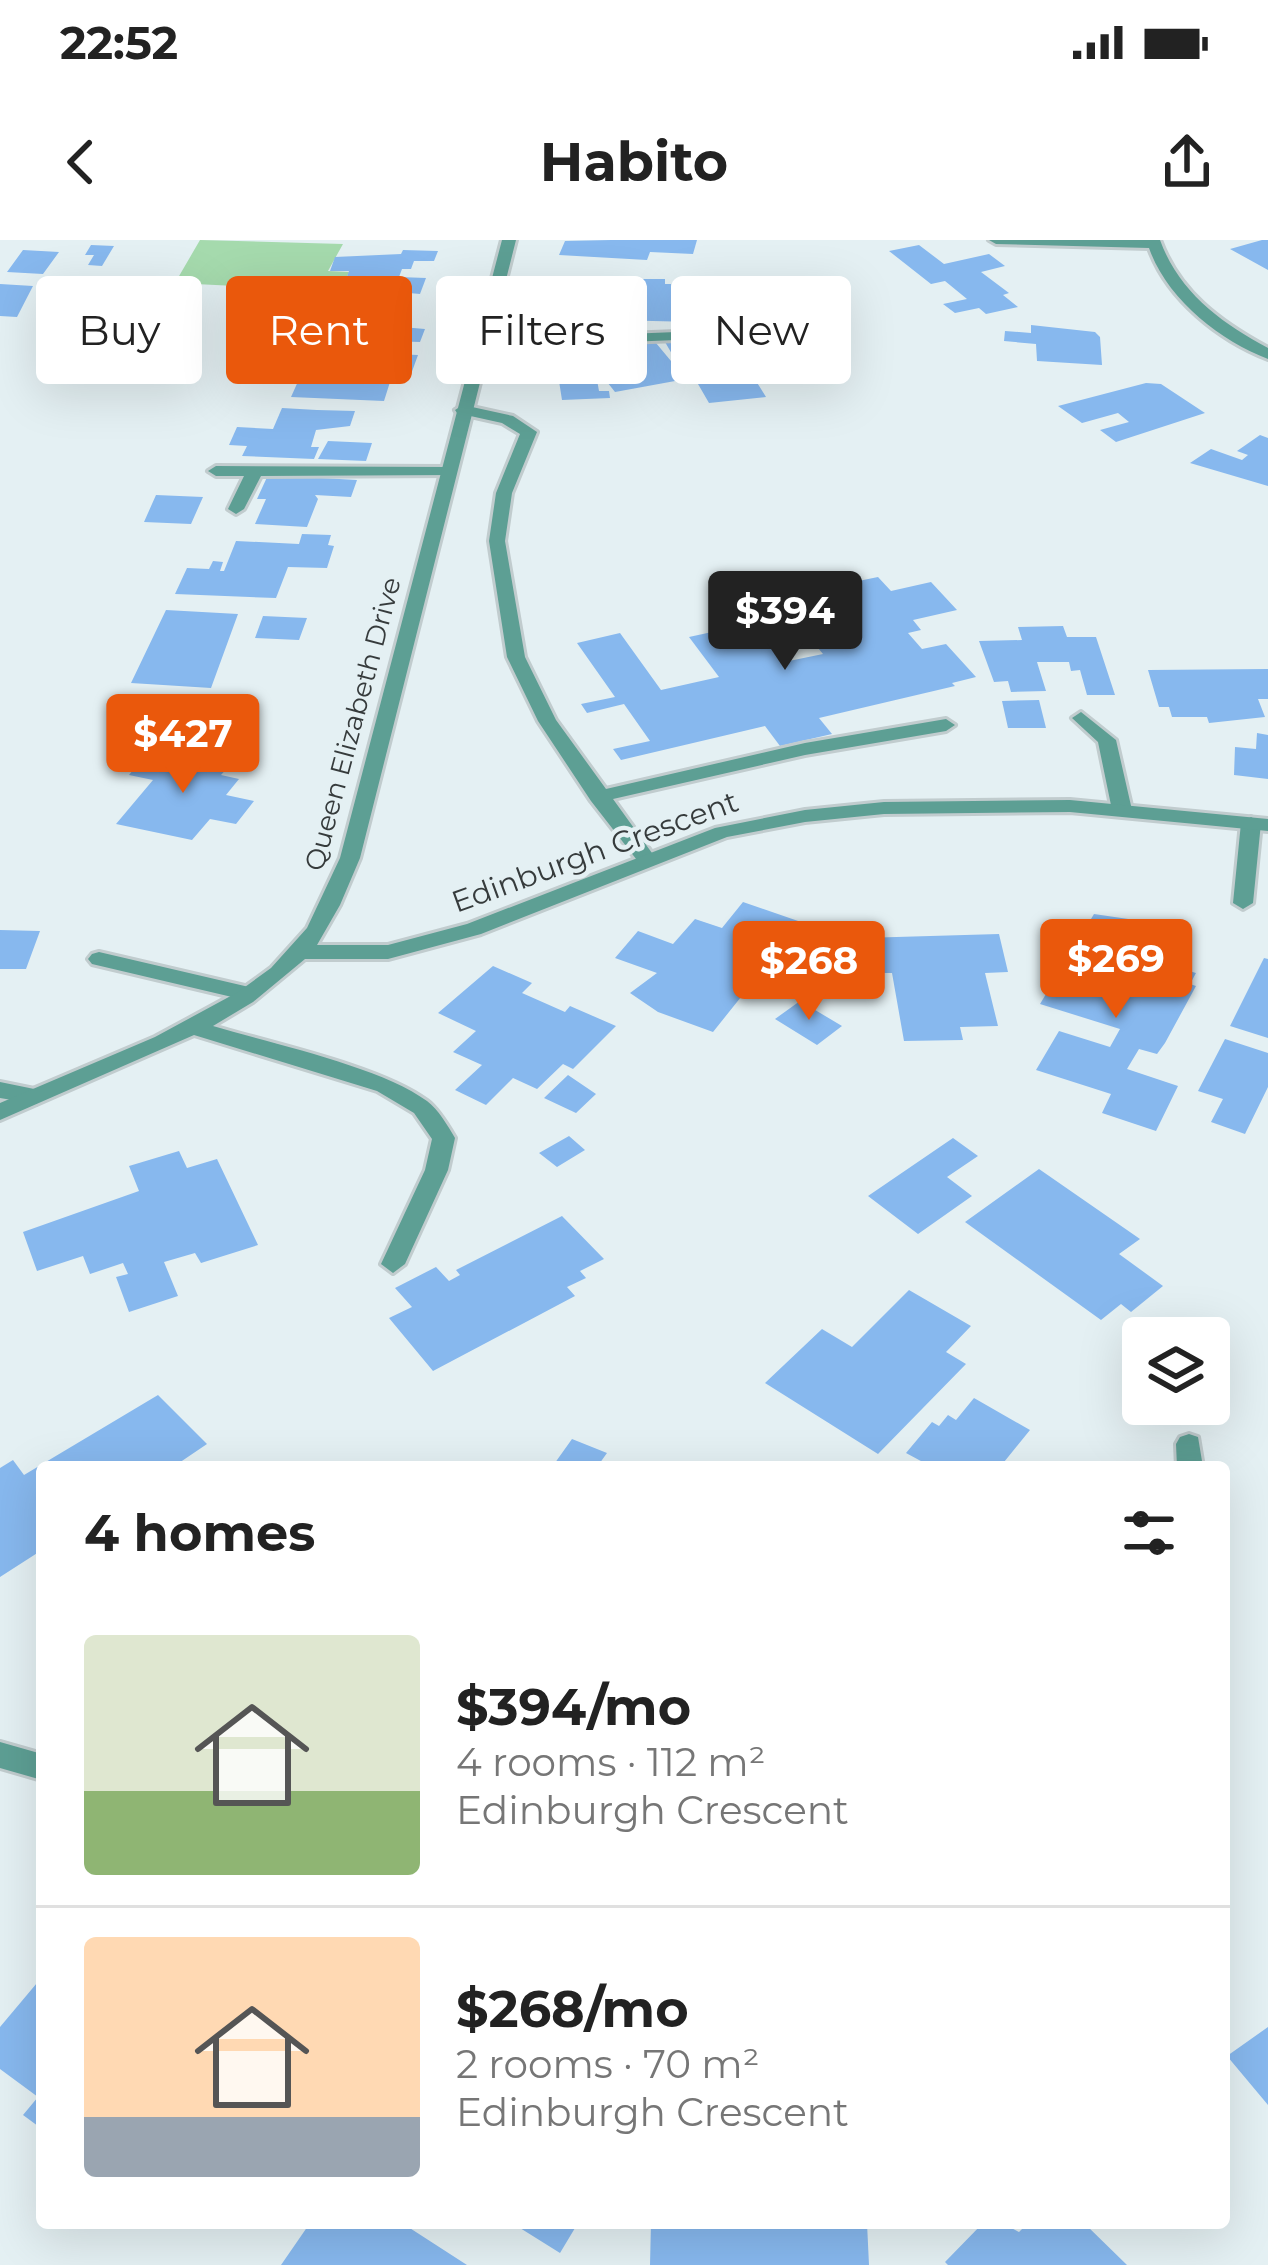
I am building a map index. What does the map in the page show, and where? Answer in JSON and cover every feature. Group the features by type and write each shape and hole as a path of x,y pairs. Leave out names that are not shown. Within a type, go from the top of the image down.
{"street":[{"name":"Queen Elizabeth Drive","path":"499,276 509,240"},
{"path":"996,240 1153,242 1159,264 1193,305 1268,354"},
{"name":"Queen Elizabeth Drive","path":"0,1112 189,1026 249,994 302,952 328,911 350,858 470,384"},
{"path":"463,410 507,419 529,432 504,493 496,542 516,657 548,721 647,860"},
{"path":"216,470 447,472"},
{"path":"236,509 255,471"},
{"path":"1081,718 1107,740 1122,810"},
{"path":"598,796 805,748 946,724"},
{"name":"Edinburgh Crescent","path":"302,952 388,952 474,929 722,832 844,812 982,805 1122,810 1260,825"},
{"path":"1243,903 1260,825"},
{"path":"99,958 249,994"},
{"path":"189,1026 385,1086 422,1108 445,1138 442,1158 403,1232 393,1264"},
{"path":"0,1090 36,1096"},
{"path":"0,1755 36,1765"}],"green space":[{"path":"200,240 343,244 328,271 349,272 347,276 226,276 226,285 202,284 202,276 179,276"}],"building":[{"path":"697,240 693,254 650,252 647,260 559,255 565,241"},
{"path":"1268,240 1268,270 1230,249"},
{"path":"91,245 114,246 102,266 88,265 94,255 85,255"},
{"path":"919,245 944,264 989,254 1005,266 981,272 1009,293 1003,295 1018,307 986,314 979,308 955,313 943,304 967,299 945,281 931,284 889,251"},
{"path":"23,250 59,252 43,274 7,272"},
{"path":"403,250 438,251 434,261 414,261 399,276 347,276 349,271 330,271 335,257 401,254"},
{"path":"412,277 426,278 420,294 412,293"},
{"path":"647,279 665,279 665,284 671,284 671,321 647,321"},
{"path":"0,284 33,286 17,317 0,316"},
{"path":"1031,325 1095,332 1100,337 1102,365 1037,361 1036,344 1004,341 1005,331 1031,333"},
{"path":"412,328 425,329 420,342 412,342"},
{"path":"647,338 671,361 671,382 615,392 609,384 647,384"},
{"path":"1146,383 1161,384 1205,413 1116,442 1100,430 1129,422 1118,413 1082,423 1058,406"},
{"path":"297,384 389,384 384,401 291,397"},
{"path":"559,384 598,384 599,391 609,391 610,398 562,400"},
{"path":"698,384 758,384 766,397 709,403"},
{"path":"282,408 355,411 350,426 316,430 311,447 319,447 314,459 242,456 247,446 229,445 237,427 273,429"},
{"path":"1260,435 1268,438 1268,486 1190,463 1211,449 1242,460 1248,455 1237,451"},
{"path":"328,441 372,443 366,461 318,459"},
{"path":"268,475 357,480 351,497 315,495 318,499 307,527 255,524 266,499 257,499"},
{"path":"156,495 203,497 191,524 144,522"},
{"path":"302,534 331,535 328,545 334,546 327,568 288,567 276,598 175,594 187,568 209,569 213,561 223,562 220,571 224,571 236,541 299,544"},
{"path":"878,577 891,591 931,582 957,610 913,620 921,630 908,633 922,649 946,644 976,677 819,718 832,734 780,746 765,726 621,760 613,749 650,741 624,704 587,713 581,704 615,697 577,643 620,633 661,690 719,677 689,637 758,622 789,661 823,654 799,625 855,611 834,586"},
{"path":"166,610 238,614 211,688 131,683"},
{"path":"263,616 307,618 299,640 255,638"},
{"path":"1063,626 1067,637 1096,637 1115,695 1087,695 1080,670 1071,671 1069,662 1037,662 1046,691 1011,692 1008,681 994,682 979,641 1022,640 1018,627"},
{"path":"1268,669 1268,699 1258,699 1265,717 1209,723 1207,717 1172,717 1169,707 1159,707 1148,670"},
{"path":"1039,700 1046,728 1008,728 1002,701"},
{"path":"1257,733 1268,735 1268,779 1234,775 1235,747 1256,749"},
{"path":"151,748 230,765 221,775 239,779 226,795 254,801 236,824 210,819 192,840 116,824 153,780 129,775"},
{"path":"743,902 801,922 713,1032 658,1012 630,993 657,973 615,958 638,931 673,944 695,919 722,928"},
{"path":"1094,914 1135,920 1123,939 1133,942 1119,967 1154,978 1162,963 1196,973 1190,984 1196,986 1165,1043 1157,1054 1139,1049 1127,1069 1178,1086 1156,1131 1102,1113 1111,1094 1036,1070 1059,1031 1110,1047 1120,1029 1040,1004"},
{"path":"0,930 40,931 26,969 0,969"},
{"path":"999,934 1008,972 985,973 998,1026 960,1027 963,1040 904,1041 892,973 868,973 862,938"},
{"path":"1264,958 1268,959 1268,1038 1230,1026"},
{"path":"493,966 532,983 522,993 565,1012 570,1006 616,1026 573,1069 563,1064 537,1089 513,1078 486,1105 455,1090 482,1065 453,1052 476,1031 438,1013"},
{"path":"800,1001 842,1026 817,1045 775,1019"},
{"path":"1225,1039 1268,1053 1268,1087 1245,1134 1211,1122 1223,1099 1198,1091"},
{"path":"568,1075 596,1094 576,1113 544,1098"},
{"path":"569,1136 585,1150 557,1167 539,1153"},
{"path":"953,1138 978,1156 947,1177 972,1196 918,1234 868,1196"},
{"path":"179,1151 187,1168 217,1159 258,1245 201,1263 195,1253 164,1262 178,1296 129,1312 116,1277 128,1274 123,1263 90,1274 83,1256 37,1271 23,1232 139,1191 129,1166"},
{"path":"1039,1169 1140,1239 1119,1254 1163,1286 1131,1312 1121,1304 1101,1320 965,1222"},
{"path":"562,1216 604,1259 580,1271 586,1278 567,1287 575,1296 433,1371 389,1318 412,1307 395,1288 436,1267 449,1281 460,1275 456,1270"},
{"path":"909,1290 971,1326 946,1352 966,1364 878,1454 765,1383 822,1329 852,1347"},
{"path":"158,1395 207,1444 182,1461 47,1461"},
{"path":"974,1398 1030,1430 1005,1461 921,1461 906,1453 932,1422 939,1426 948,1415 956,1420"},
{"path":"572,1439 607,1453 601,1461 556,1461"},
{"path":"13,1460 24,1475 36,1468 36,1554 0,1577 0,1468"},
{"path":"36,1984 36,2096 0,2069 0,2027"},
{"path":"1268,2027 1268,2105 1230,2060 1230,2054"},
{"path":"36,2099 36,2125 23,2115"},
{"path":"306,2229 411,2229 467,2265 281,2265"},
{"path":"522,2229 574,2229 560,2253"},
{"path":"651,2229 867,2229 869,2265 650,2265"},
{"path":"977,2229 1090,2229 1127,2265 948,2265 945,2262"}]}
